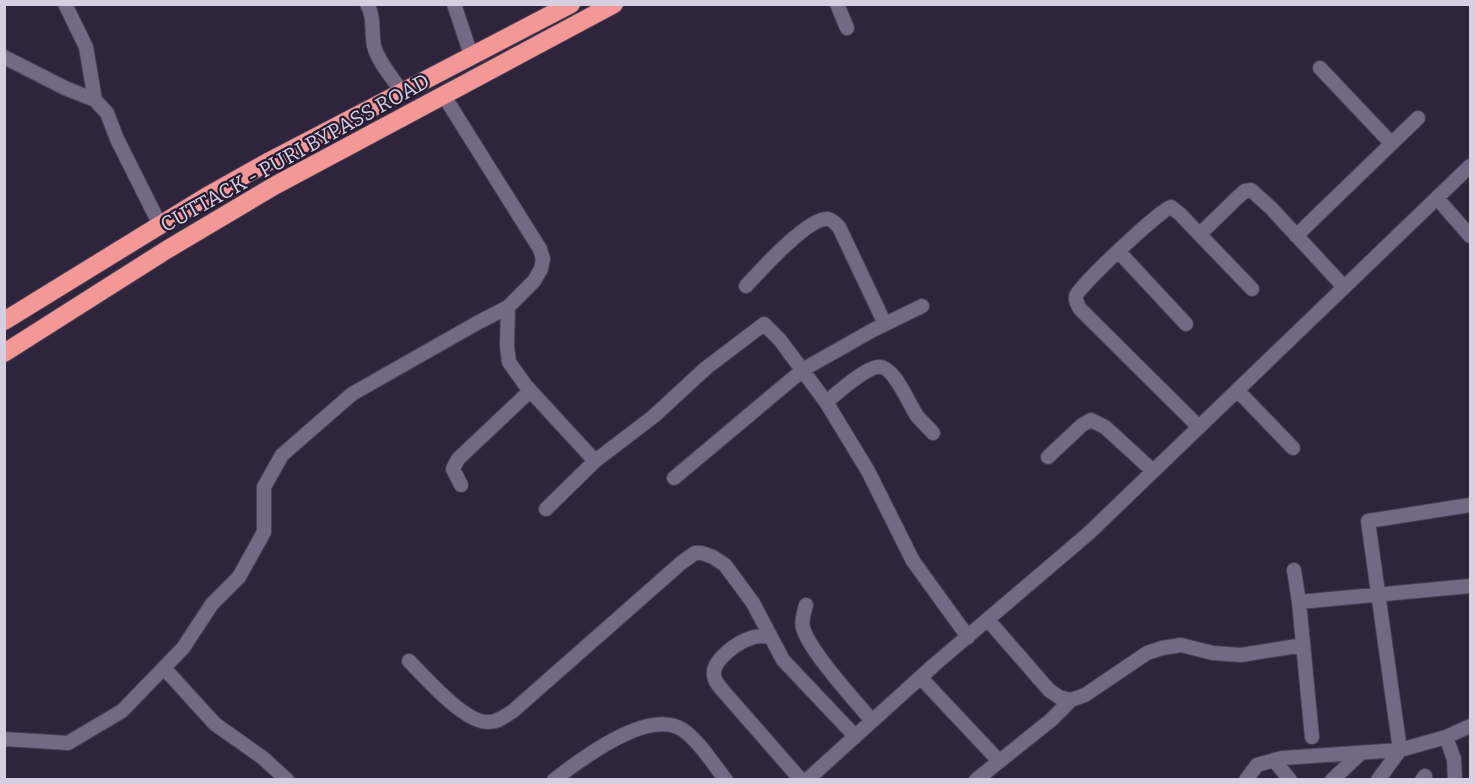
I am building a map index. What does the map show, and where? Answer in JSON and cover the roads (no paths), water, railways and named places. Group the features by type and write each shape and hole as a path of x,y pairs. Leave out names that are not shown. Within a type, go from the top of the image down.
{"highway":[{"name":"CUTTACK - PURI BYPASS ROAD","path":"4,321 266,163 571,4"},
{"name":"CUTTACK - PURI BYPASS ROAD","path":"4,353 168,249 274,186 614,4"}],"street":[{"path":"65,4 86,47 95,100"},
{"path":"367,4 373,23 373,38 377,54 401,91"},
{"path":"454,4 471,55"},
{"path":"837,4 847,28"},
{"path":"4,57 65,88 95,100 108,113 117,139 160,225"},
{"path":"1320,69 1390,143"},
{"path":"4,739 68,743 122,711 183,648 212,604 239,577 264,532 264,487 282,455 352,394 508,307 534,281 541,269 543,259 540,249 444,96"},
{"path":"1296,236 1418,118"},
{"path":"807,780 1089,533 1470,166"},
{"path":"1200,234 1238,197 1245,191 1251,190 1344,287"},
{"path":"1437,198 1470,236"},
{"path":"1199,427 1080,309 1076,301 1079,292 1155,217 1171,207 1252,289"},
{"path":"746,286 780,250 817,221 833,220 839,227 885,324"},
{"path":"1119,252 1186,324"},
{"path":"674,478 804,369 922,306"},
{"path":"508,307 509,362 531,391 596,462"},
{"path":"546,508 596,462 654,416 706,368 764,324 804,369 826,402 868,471 913,561 968,637"},
{"path":"826,402 868,371 884,366 895,378 919,418 933,433"},
{"path":"1237,390 1293,448"},
{"path":"461,485 453,469 458,459 531,391"},
{"path":"1048,457 1082,425 1091,420 1105,427 1153,471"},
{"path":"1378,780 1400,750 1368,521 1470,505"},
{"path":"409,661 446,699 472,717 486,723 499,720 513,711 681,563 694,553 702,553 725,565 753,603 783,660 855,736"},
{"path":"1294,570 1312,737"},
{"path":"1299,602 1470,586"},
{"path":"806,605 802,616 803,627 810,644 872,721"},
{"path":"988,620 1050,690 1059,697 1071,700"},
{"path":"770,636 754,637 744,641 717,663 713,671 714,678 801,780"},
{"path":"976,780 1051,720 1071,700 1085,695 1147,653 1181,645 1213,653 1241,655 1303,645"},
{"path":"164,668 216,724 263,758 287,780"},
{"path":"921,678 999,761"},
{"path":"554,780 581,759 627,733 656,724 672,725 684,731 726,780"},
{"path":"1246,780 1257,765 1282,758 1400,750 1446,737 1470,726"},
{"path":"1446,737 1454,759 1455,780"},
{"path":"1332,780 1360,754"},
{"path":"1274,760 1290,780"}]}
